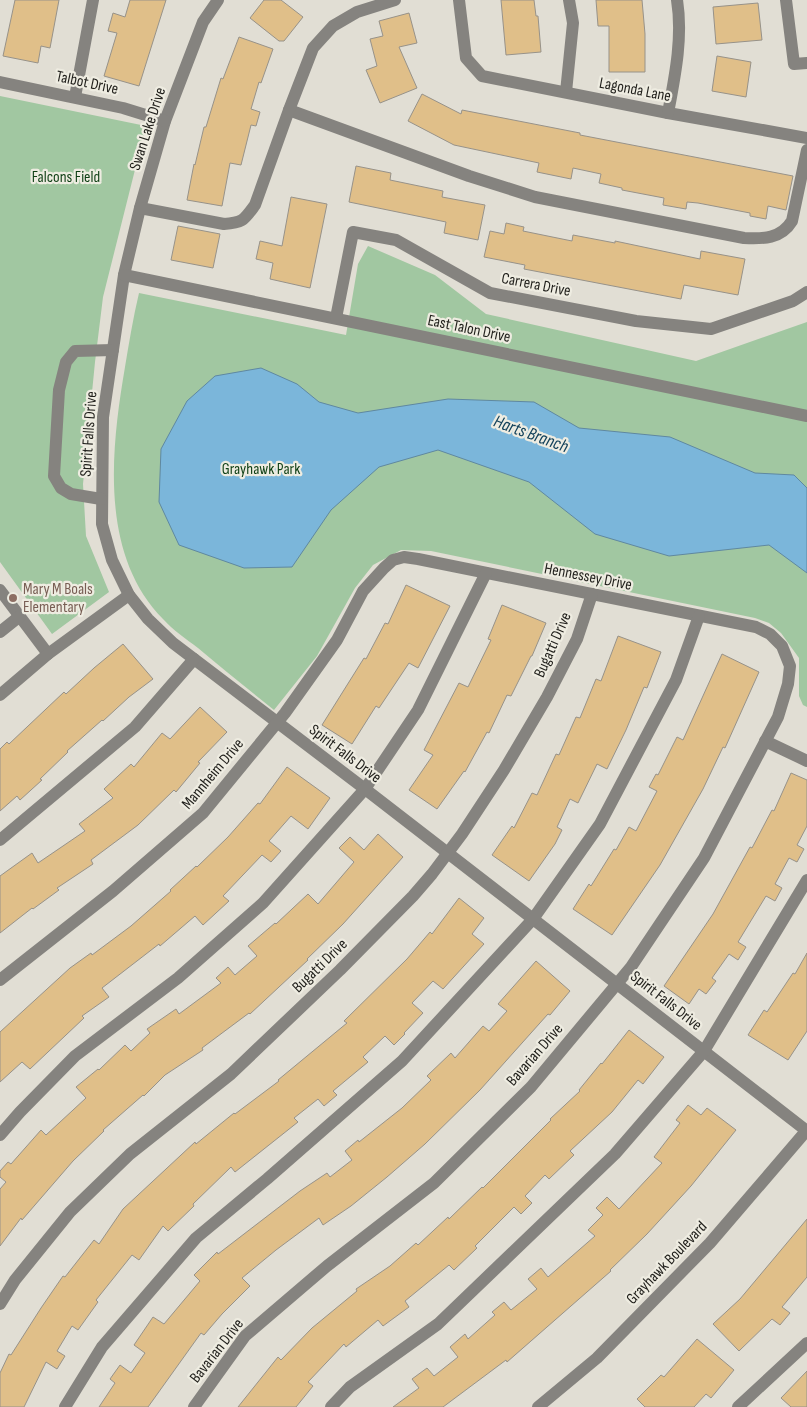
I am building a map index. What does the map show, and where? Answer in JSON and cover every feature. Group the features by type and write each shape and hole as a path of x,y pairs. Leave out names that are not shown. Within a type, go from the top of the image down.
{"street":[{"path":"75,97 93,0"},
{"name":"Swan Lake Drive","path":"124,275 140,208 165,121 203,22 218,0"},
{"path":"140,208 224,224 237,223 246,217 255,205 313,48 333,26 357,12 395,0"},
{"name":"Lagonda Lane","path":"459,0 466,58 482,76 807,138"},
{"path":"566,92 572,23 569,0"},
{"path":"668,113 677,61 679,12 677,0"},
{"path":"786,0 794,64 807,63"},
{"name":"Talbot Drive","path":"0,82 123,108 165,121"},
{"path":"289,110 469,176 520,192 744,238 772,237 787,230 792,221 807,150"},
{"name":"Carrera Drive","path":"336,318 353,232 396,240 490,293 636,321 711,329 794,301 807,292"},
{"name":"East Talon Drive","path":"124,275 807,416"},
{"name":"Spirit Falls Drive","path":"124,275 103,417 102,524 112,560 129,595 148,619 173,643 365,788 807,1131"},
{"path":"101,499 72,494 61,488 54,476 59,390 66,362 76,351 113,350"},
{"name":"Hennessey Drive","path":"384,568 393,560 404,557 486,573 756,627 770,634 782,646"},
{"name":"Mannheim Drive","path":"0,980 113,891 203,814 277,723 337,640 363,591 384,568"},
{"path":"0,1135 75,1056 178,978 264,903 365,788 418,710 486,573"},
{"path":"0,590 48,654"},
{"name":"Bugatti Drive","path":"0,1304 15,1280 70,1212 130,1154 231,1074 340,970 432,874 504,770 547,698 577,639 592,594"},
{"path":"0,695 48,654 129,595"},
{"path":"0,632 20,616"},
{"path":"65,1407 102,1346 196,1238 267,1179 402,1061 533,919 600,824 676,680 699,616"},
{"name":"Bavarian Drive","path":"194,1407 246,1336 326,1266 434,1183 531,1087 618,984 704,858 778,717 788,684 790,666 782,646"},
{"path":"0,840 135,727 194,659"},
{"path":"765,741 807,761"},
{"path":"331,1407 350,1387 438,1324 615,1154 704,1051 807,880"},
{"name":"Grayhawk Boulevard","path":"538,1407 597,1358 710,1243 807,1131"},
{"path":"738,1407 807,1343"}],"green space":[{"name":"Falcons Field","path":"0,96 146,126 103,297 83,484 86,536 109,592 52,634 0,562"},
{"name":"Grayhawk Park","path":"368,246 435,275 486,314 696,361 807,322 807,707 803,705 799,696 799,658 781,633 769,623 755,618 431,551 401,550 373,565 355,588 317,656 274,710 175,631 163,619 142,593 128,564 119,532 115,499 116,432 125,367 139,293 346,335 358,264"}],"water":[{"name":"Harts Branch","path":"261,368 297,384 319,402 358,413 448,399 534,402 579,428 670,437 755,473 794,475 807,488 807,573 769,545 669,556 595,534 529,482 438,450 379,467 331,510 292,567 244,568 179,545 159,502 161,449 187,401 215,376"}],"building":[{"path":"15,0 59,0 50,48 41,46 38,63 3,56"},
{"path":"130,0 166,0 139,86 104,76 117,33 108,31 113,13 125,17"},
{"path":"264,0 281,0 303,17 284,41 279,41 250,18"},
{"path":"501,0 534,0 536,16 538,16 541,52 506,55"},
{"path":"596,0 642,0 645,34 645,72 609,72 609,26 598,26"},
{"path":"758,3 762,40 716,44 713,7"},
{"path":"409,13 417,43 399,47 417,88 380,103 366,70 377,66 370,39 383,36 379,21"},
{"path":"239,37 273,49 261,83 259,82 251,109 260,112 256,126 251,125 241,165 230,163 222,206 187,200 204,127 206,127 221,78 223,79"},
{"path":"717,56 751,62 746,97 712,91"},
{"path":"422,94 461,114 462,110 793,176 786,210 768,206 766,219 750,216 750,213 698,203 687,202 686,209 663,205 664,198 622,190 622,188 599,183 601,174 573,168 571,179 537,172 539,163 454,145 408,121"},
{"path":"356,166 391,173 390,180 443,191 442,197 485,205 478,240 444,233 446,222 349,202"},
{"path":"291,197 327,204 310,288 270,279 273,263 256,259 260,241 282,246"},
{"path":"506,223 524,227 523,231 572,241 573,235 615,243 615,241 700,259 701,251 745,259 738,295 684,285 681,299 524,269 525,265 484,257 490,231 504,234"},
{"path":"178,226 220,234 213,268 171,260"},
{"path":"406,585 450,606 418,668 409,663 379,708 376,706 352,744 322,725 364,658 366,659 385,623 388,624"},
{"path":"502,605 546,623 532,656 511,696 507,695 489,733 487,732 465,772 437,809 409,790 433,755 424,750 459,683 468,687 491,640 488,639"},
{"path":"618,636 661,652 647,688 644,687 607,769 597,764 578,803 570,799 557,827 562,830 555,844 529,881 492,855 512,826 514,828 532,793 537,795 556,754 559,755 576,717 580,718 596,679 601,681"},
{"path":"123,644 153,679 129,697 67,751 40,779 42,780 20,800 17,796 0,811 0,749 7,742 9,744 64,692 66,694"},
{"path":"722,654 759,672 725,748 723,747 703,789 660,865 612,935 573,909 589,884 591,886 614,849 616,850 629,827 636,831 657,791 649,787 656,774 658,775 677,737 683,740"},
{"path":"200,707 227,732 198,762 200,763 176,792 174,790 138,825 91,860 93,864 57,888 59,890 0,933 0,876 32,853 38,863 85,831 79,824 113,798 104,789 131,764 134,767 162,733 170,739"},
{"path":"287,767 330,798 308,829 291,816 269,841 281,851 271,862 262,855 223,896 229,901 203,925 195,916 160,946 159,944 102,988 109,997 82,1016 84,1018 30,1069 22,1062 0,1082 0,1032 70,968 91,953 92,955 131,926 197,867 228,837 258,803 260,804"},
{"path":"791,773 807,780 807,826 797,845 804,849 797,862 789,858 775,884 782,888 775,901 766,896 738,942 746,947 738,960 729,954 712,978 716,981 706,994 699,989 689,1004 664,986 713,914 750,847 752,848 772,810 774,811"},
{"path":"378,834 403,857 343,924 308,960 250,1014 202,1048 203,1050 165,1075 144,1096 103,1130 73,1161 22,1220 21,1218 0,1246 0,1189 6,1182 0,1177 0,1171 8,1162 11,1164 41,1130 46,1135 86,1098 76,1087 99,1070 125,1045 131,1051 150,1033 147,1029 176,1009 179,1014 221,983 216,978 228,967 235,975 257,956 248,946 276,924 308,894 318,904 354,862 339,848 350,837 364,850"},
{"path":"459,898 484,918 472,934 484,944 443,989 433,981 412,1003 423,1013 405,1034 394,1045 385,1036 363,1057 368,1062 333,1091 337,1095 324,1106 318,1099 294,1118 298,1122 235,1172 231,1167 168,1231 163,1226 139,1260 132,1255 96,1300 98,1302 78,1330 72,1326 57,1351 65,1356 57,1369 46,1362 24,1407 0,1407 0,1373 9,1354 11,1355 63,1276 65,1277 94,1240 99,1244 123,1209 195,1142 196,1144 234,1113 279,1081 347,1023 344,1021 407,959 430,932 432,934"},
{"path":"807,953 807,1031 788,1060 748,1035 764,1010 767,1012 793,973 795,974"},
{"path":"536,961 570,991 480,1090 425,1144 351,1206 323,1225 319,1218 242,1278 250,1286 204,1335 201,1333 148,1407 99,1407 115,1383 110,1379 120,1365 131,1373 145,1353 134,1345 153,1317 164,1324 200,1281 194,1275 217,1252 218,1254 300,1191 327,1173 330,1177 352,1160 345,1151 402,1108 431,1080 427,1076 451,1053 455,1058 483,1026 489,1031 507,1011 498,1004"},
{"path":"629,1030 664,1057 643,1084 638,1080 612,1112 570,1151 574,1155 549,1179 545,1175 525,1196 532,1203 521,1214 514,1207 454,1270 449,1265 405,1301 409,1307 383,1326 378,1320 346,1347 344,1344 308,1382 313,1386 296,1407 238,1407 278,1357 281,1360 312,1328 357,1291 356,1289 390,1266 416,1243 418,1245 483,1188 580,1091"},
{"path":"688,1105 701,1115 707,1108 736,1130 691,1186 611,1271 507,1362 506,1360 443,1407 393,1407 419,1388 412,1379 427,1368 434,1376 458,1357 450,1347 465,1334 468,1339 495,1315 492,1312 504,1302 511,1310 537,1289 528,1279 541,1268 548,1277 595,1236 588,1230 603,1215 596,1208 607,1197 619,1209 662,1163 654,1157 680,1123 676,1120"},
{"path":"807,1219 807,1277 782,1307 790,1313 780,1325 772,1319 739,1351 713,1324 740,1299"},
{"path":"697,1339 734,1370 711,1398 706,1394 694,1407 645,1407 637,1399 661,1375 664,1377"},
{"path":"807,1371 807,1407 791,1407 781,1398"}],"place":[{"name":"Mary M Boals Elementary","path":"13,598"}]}
